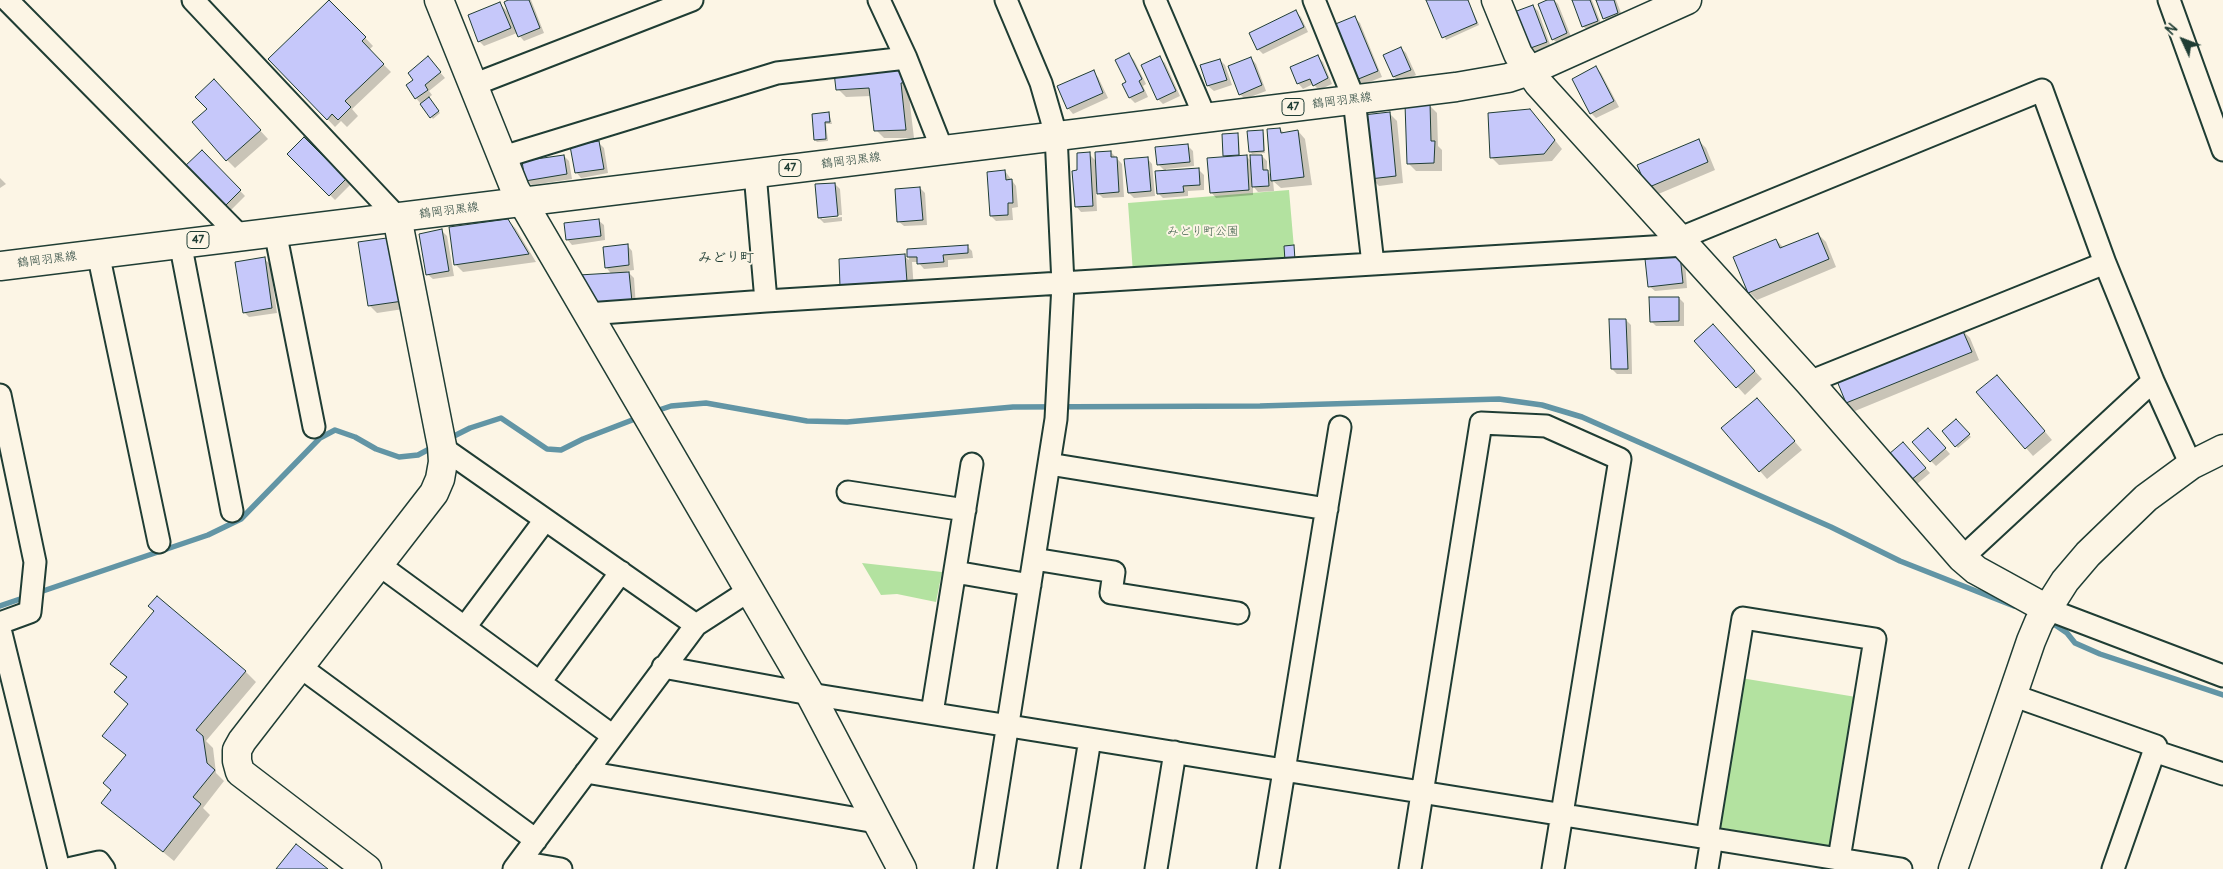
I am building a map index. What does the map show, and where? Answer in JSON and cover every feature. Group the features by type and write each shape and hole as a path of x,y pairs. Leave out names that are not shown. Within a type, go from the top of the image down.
{"street":[{"path":"7,0 239,235"},
{"path":"193,0 397,217 441,441 440,479 434,493 299,666 237,750 240,772 367,869"},
{"path":"439,0 516,189 587,314 810,694 902,869"},
{"path":"473,85 692,0"},
{"path":"879,0 906,58 942,149"},
{"path":"985,869 1058,409 1063,284 1056,135 1041,83 1006,0"},
{"path":"1155,0 1205,117"},
{"path":"1314,0 1354,99 1373,264"},
{"path":"1496,0 1518,54 1529,71 1809,382 1962,558 1976,570 2047,609 2223,676"},
{"name":"鶴岡羽黒線","path":"0,266 180,242 523,202 1465,85 1508,78 1529,71 1686,0"},
{"path":"2169,0 2223,150"},
{"path":"503,157 777,73 906,58"},
{"path":"587,314 766,301 1373,264 1681,242 2042,90 2105,263 2153,381 2191,465"},
{"path":"755,173 766,301"},
{"path":"275,231 314,427"},
{"path":"180,242 232,511"},
{"path":"98,253 159,542"},
{"path":"1809,382 2105,263"},
{"path":"1962,558 2153,381"},
{"path":"0,395 36,562 30,612 0,623"},
{"path":"1410,869 1481,423 1546,426 1620,459 1553,869"},
{"path":"1268,869 1340,427"},
{"path":"441,441 545,520 696,626"},
{"path":"1953,869 1983,787 2031,641 2064,581 2088,554 2146,498 2191,465 2223,449"},
{"path":"932,713 972,464"},
{"path":"1049,464 1327,509"},
{"path":"848,492 965,510"},
{"path":"465,627 545,520"},
{"path":"1034,560 1114,572 1111,593 1238,613"},
{"path":"378,564 613,736"},
{"path":"540,682 621,572"},
{"path":"954,572 1030,584"},
{"path":"517,866 663,667 696,626 750,590"},
{"path":"1707,869 1743,618 1875,639 1839,859"},
{"path":"0,629 59,869"},
{"path":"299,666 536,840"},
{"path":"663,667 810,694 1901,869"},
{"path":"2012,695 2156,746 2113,869"},
{"path":"1069,869 1090,738"},
{"path":"2154,751 2223,774"},
{"path":"1156,869 1175,752"},
{"path":"586,772 876,822"},
{"path":"68,869 99,862 104,869"},
{"path":"517,866 561,869"}],"green space":[{"name":"みどり町公園","path":"1289,190 1295,260 1133,273 1128,203"},
{"path":"862,563 942,572 936,602 897,594 881,595"},
{"path":"1741,678 1856,697 1832,847 1716,827"}],"building":[{"path":"329,0 366,37 362,41 384,64 345,101 351,107 338,120 332,114 327,120 268,59"},
{"path":"508,0 529,0 540,28 518,37 504,2"},
{"path":"1426,0 1468,0 1477,23 1442,38"},
{"path":"1547,0 1554,0 1567,33 1552,40 1538,4"},
{"path":"1572,0 1590,0 1598,21 1582,27"},
{"path":"1596,0 1614,0 1618,13 1603,19"},
{"path":"500,2 511,28 478,42 468,15"},
{"path":"1533,5 1547,42 1528,49 1514,12"},
{"path":"1296,10 1304,27 1257,50 1249,33"},
{"path":"1355,16 1378,71 1356,80 1333,25"},
{"path":"1401,47 1411,70 1393,77 1383,55"},
{"path":"1129,53 1142,79 1139,81 1144,91 1129,98 1122,84 1126,82 1115,60"},
{"path":"1318,55 1328,78 1313,86 1310,79 1297,84 1290,67"},
{"path":"428,56 441,72 425,85 428,90 415,99 406,85 413,80 408,73"},
{"path":"1160,56 1176,91 1157,100 1141,65"},
{"path":"1251,57 1262,85 1239,95 1228,66"},
{"path":"1220,59 1227,80 1207,86 1200,65"},
{"path":"897,66 911,82 901,83 906,130 874,131 869,88 836,90 834,72"},
{"path":"1596,66 1614,101 1590,114 1572,79"},
{"path":"1094,70 1103,93 1067,109 1057,86"},
{"path":"214,79 261,130 226,161 192,122 207,109 195,97"},
{"path":"429,97 439,111 430,118 420,104"},
{"path":"1430,103 1431,141 1435,141 1434,163 1407,164 1405,104"},
{"path":"1530,109 1555,140 1544,154 1490,158 1488,113"},
{"path":"829,112 830,122 825,122 826,139 814,140 812,114"},
{"path":"1390,112 1396,176 1370,179 1363,115"},
{"path":"1280,128 1281,133 1298,130 1304,177 1271,181 1267,129"},
{"path":"1263,130 1264,151 1249,152 1247,131"},
{"path":"1238,133 1239,155 1223,156 1222,134"},
{"path":"304,137 346,179 329,196 287,154"},
{"path":"1699,139 1708,162 1647,188 1637,165"},
{"path":"599,141 604,169 575,173 570,146"},
{"path":"1188,144 1190,162 1157,165 1155,147"},
{"path":"202,150 241,190 224,207 184,167"},
{"path":"1111,151 1111,157 1117,157 1119,192 1097,194 1095,152"},
{"path":"1090,152 1093,206 1075,207 1072,171 1077,170 1077,153"},
{"path":"564,155 567,174 525,181 522,161"},
{"path":"1247,155 1249,190 1210,193 1207,158"},
{"path":"1250,155 1262,155 1263,170 1268,170 1269,186 1252,187"},
{"path":"1148,157 1151,191 1128,193 1124,159"},
{"path":"1199,168 1200,185 1183,186 1184,192 1157,194 1155,171"},
{"path":"1005,170 1006,180 1012,179 1013,203 1008,203 1008,215 990,216 987,172"},
{"path":"835,183 838,216 818,218 815,184"},
{"path":"920,187 923,220 897,222 895,189"},
{"path":"508,219 529,254 454,265 449,227"},
{"path":"599,219 601,236 566,240 564,223"},
{"path":"442,229 449,271 426,275 419,234"},
{"path":"1818,233 1829,259 1748,293 1733,257 1776,239 1780,248"},
{"path":"394,237 403,301 368,306 358,242"},
{"path":"628,244 629,265 605,268 603,247"},
{"path":"968,245 968,253 943,255 944,262 917,264 917,257 907,257 907,249"},
{"path":"1294,245 1295,260 1285,261 1284,246"},
{"path":"905,254 907,282 840,287 839,259"},
{"path":"1680,255 1683,283 1648,287 1645,259"},
{"path":"265,257 272,308 243,313 235,262"},
{"path":"629,272 632,302 596,305 579,275"},
{"path":"1649,297 1679,297 1679,321 1650,322"},
{"path":"1609,319 1626,319 1628,369 1611,369"},
{"path":"1713,324 1755,371 1736,388 1694,341"},
{"path":"1962,329 1972,352 1846,403 1837,381"},
{"path":"1997,375 2045,431 2025,449 1976,392"},
{"path":"1757,398 1795,441 1759,472 1721,428"},
{"path":"1956,419 1970,434 1955,447 1942,431"},
{"path":"1928,428 1946,448 1930,462 1912,442"},
{"path":"1903,442 1926,468 1911,480 1889,454"},
{"path":"157,596 246,671 196,730 203,736 207,763 215,770 193,797 201,804 163,852 101,803 111,790 103,783 126,755 102,736 128,704 114,692 127,677 110,664 154,611 148,606"},
{"path":"296,844 328,869 276,869"}],"waterway":[{"path":"653,412 671,406 706,403 807,421 847,422 1013,407 1260,406 1499,399 1542,405 1582,417 1831,527 1900,561 2014,606"},
{"path":"448,439 470,428 501,418 547,449 561,450 583,439 640,417"},
{"path":"37,593 208,535 241,519 320,438 335,430 355,437 376,449 399,457 418,455 435,446"},
{"path":"0,606 26,597"},
{"path":"2048,620 2067,633 2075,643 2100,654 2223,695"}],"district":[{"name":"みどり町","path":"726,258"}]}
